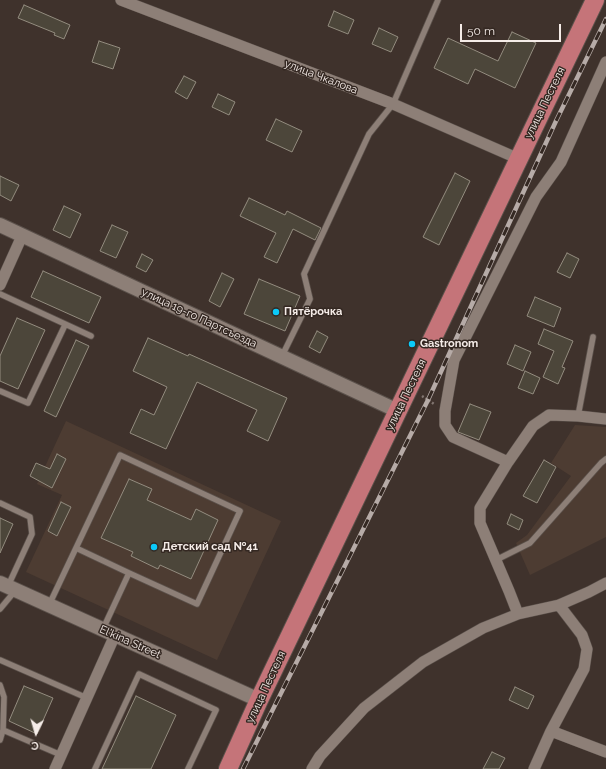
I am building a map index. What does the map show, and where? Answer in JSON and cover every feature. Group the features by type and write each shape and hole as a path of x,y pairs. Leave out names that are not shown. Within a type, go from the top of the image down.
{"main road":[{"name":"улица Пестеля","path":"228,769 259,700 595,0"}],"street":[{"name":"улица Чкалова","path":"121,0 393,104 518,159"},
{"path":"508,462 453,437 445,425 445,411 454,360 536,197 561,162 606,62"},
{"name":"улица 19-го Партсъезда","path":"0,226 398,411"},
{"path":"0,285 22,236"},
{"path":"518,614 480,523 480,508 508,462 533,426 549,415 578,416 606,420"},
{"path":"312,769 320,756 364,708 422,662 483,628 518,614 559,605 590,592 606,583"},
{"name":"El'kina Street","path":"8,587 259,700"},
{"path":"534,769 551,731 584,668 587,649 582,635 559,605"},
{"path":"55,769 87,698 109,632"},
{"path":"551,731 606,752"}],"lane":[{"path":"282,356 310,299 304,274 369,134 393,104 438,0"},
{"path":"0,294 91,336"},
{"path":"0,391 28,403 66,325"},
{"path":"578,416 593,337"},
{"path":"49,605 120,455 240,511 197,604 76,548"},
{"path":"496,560 530,543 606,460"},
{"path":"0,503 30,517 32,534 8,587 0,609"},
{"path":"109,632 129,573"},
{"path":"0,660 87,698"},
{"path":"95,769 139,674 216,710 188,769"},
{"path":"0,685 4,697 3,730 0,740"},
{"path":"3,730 61,755"}],"path":[{"path":"409,388 445,411"}],"shaded area":[{"name":"Детский сад №41","path":"66,421 281,521 217,660 26,572 62,495 37,484"},
{"path":"575,425 606,427 606,537 530,575 516,543 527,535 571,476 551,463"}],"building":[{"path":"24,5 70,25 64,39 54,35 55,33 18,18"},
{"path":"334,11 354,20 348,34 328,26"},
{"path":"379,28 398,37 391,52 372,44"},
{"path":"512,32 536,43 515,88 475,69 468,84 434,68 448,38 498,61"},
{"path":"99,41 120,48 113,69 92,62"},
{"path":"184,76 196,82 187,99 175,92"},
{"path":"218,94 235,102 229,115 212,107"},
{"path":"276,119 302,131 292,152 266,140"},
{"path":"455,173 470,181 439,245 423,237"},
{"path":"0,176 19,185 11,201 0,195"},
{"path":"249,198 285,215 287,211 321,228 315,240 293,229 277,263 264,257 276,233 240,216"},
{"path":"64,206 81,214 70,238 53,230"},
{"path":"112,225 128,232 116,258 100,251"},
{"path":"567,253 579,259 570,278 557,272"},
{"path":"142,254 153,260 146,272 136,267"},
{"path":"43,271 101,297 89,323 31,297"},
{"path":"222,273 234,279 220,307 209,301"},
{"path":"259,279 300,296 285,331 244,314"},
{"path":"535,297 561,308 554,327 527,316"},
{"path":"17,318 45,330 18,389 0,381 0,356"},
{"path":"544,329 573,341 562,367 565,368 558,384 543,377 554,351 538,344"},
{"path":"317,331 328,337 320,353 309,347"},
{"path":"148,338 188,356 189,354 287,398 268,441 247,431 257,410 197,382 166,449 130,433 141,409 154,415 167,387 133,371"},
{"path":"76,340 89,346 56,417 44,411"},
{"path":"515,345 531,352 523,371 507,364"},
{"path":"525,371 540,378 533,394 518,388"},
{"path":"470,404 491,412 479,440 458,432"},
{"path":"57,454 66,459 52,488 30,476 36,463 50,469"},
{"path":"544,460 556,467 537,503 523,496"},
{"path":"129,479 152,489 147,500 191,520 196,509 218,520 191,579 160,565 158,569 131,556 133,552 101,538"},
{"path":"61,502 71,507 57,536 48,531"},
{"path":"511,514 523,520 519,530 507,524"},
{"path":"0,518 13,524 0,553"},
{"path":"24,686 53,698 37,734 9,721"},
{"path":"515,687 534,696 528,709 509,700"},
{"path":"136,696 176,715 151,769 102,769"},
{"path":"492,752 505,758 499,769 483,769"}],"railway":[{"path":"243,769 428,400 556,121 606,19"}],"place":[{"name":"Пятёрочка","path":"276,312"},
{"name":"Gastronom","path":"412,344"},
{"name":"Детский сад №41","path":"154,547"}]}
